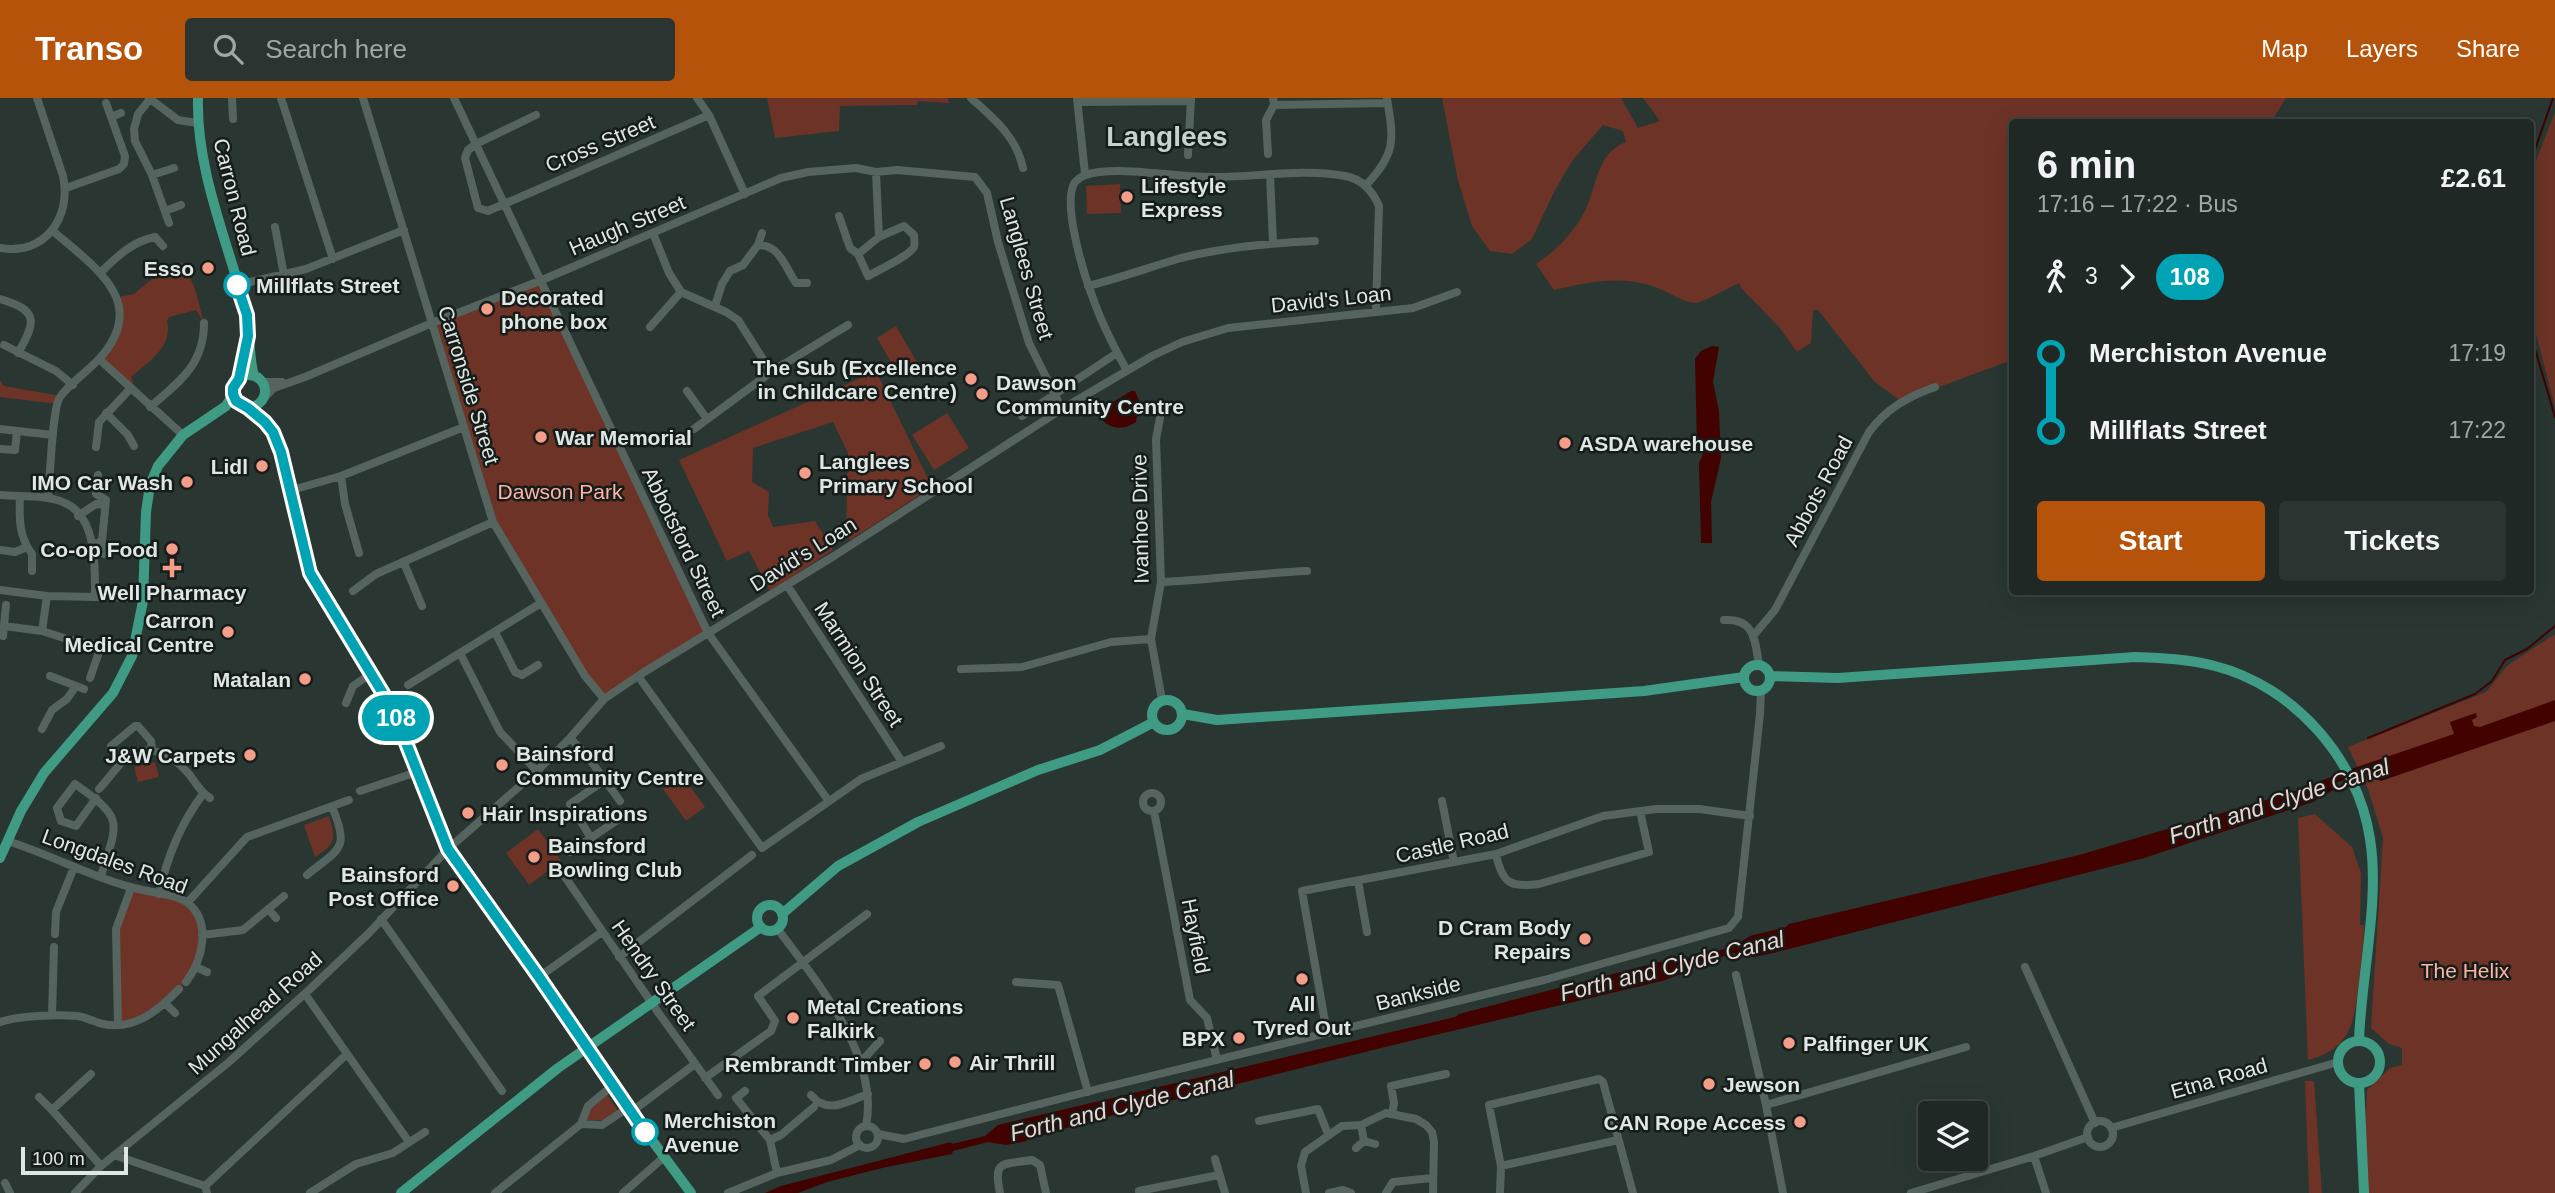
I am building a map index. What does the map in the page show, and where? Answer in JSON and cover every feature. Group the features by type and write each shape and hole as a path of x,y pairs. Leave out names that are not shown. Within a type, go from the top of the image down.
{"main road":[{"path":"197,123 198,98"},
{"name":"Carron Road","path":"197,123 201,153 247,315 250,361 265,387 253,404"},
{"name":"Carron Road","path":"226,406 239,379 248,336"},
{"path":"239,379 258,379"},
{"path":"233,394 253,404 273,432 292,490 310,573 395,715 448,849 612,1086 691,1193"},
{"path":"0,858 44,773 113,693 132,656 143,598 146,512 150,485 158,466 183,435 226,406 253,404"},
{"path":"1770,676 1838,678 2135,657 2175,659 2215,666 2252,680 2283,698 2307,719 2340,759 2358,795 2370,838 2372,889 2359,1041"},
{"path":"1182,714 1217,720 1644,691 1744,677 1751,666 1759,665 1766,669 1770,676 1768,684 1761,690 1747,686 1744,677"},
{"path":"1163,701 1174,701 1182,714 1179,725 1169,730 1154,722 1153,709 1163,701"},
{"path":"782,914 838,866 918,822 1038,769 1100,750 1154,722"},
{"path":"764,907 776,907 782,914 782,922 777,928 769,930 761,927 757,919 764,907"},
{"path":"401,1193 558,1068 761,927"},
{"path":"2359,1041 2376,1048 2380,1060 2377,1073 2372,1079 2359,1083 2347,1079 2338,1062 2342,1050 2359,1041"},
{"path":"2359,1083 2364,1193"}],"street":[{"path":"0,247 8,249 30,246 53,231 64,208 66,188 37,98"},
{"path":"232,98 233,119"},
{"path":"281,98 332,259"},
{"name":"Carronside Street","path":"363,98 493,522 585,676 604,699"},
{"name":"Abbotsford Street","path":"454,98 708,633 828,800"},
{"path":"696,98 709,115 745,194"},
{"path":"971,98 999,122 1025,154 1023,168"},
{"path":"149,99 138,114 134,129 135,141 152,175 169,223"},
{"name":"Carron Road","path":"149,99 178,120 197,123"},
{"path":"1085,174 1078,100 1191,99 1188,155"},
{"path":"1268,154 1266,120 1274,102 1387,101 1392,148 1385,163 1366,185"},
{"path":"66,188 119,169 124,164 125,156 106,103"},
{"path":"111,117 121,113"},
{"path":"504,203 488,211 478,208 465,158 468,150 476,144 536,115"},
{"name":"Cross Street","path":"504,203 709,115"},
{"path":"1256,139 1267,139"},
{"path":"1188,141 1203,142"},
{"path":"152,175 174,168"},
{"name":"Haugh Street","path":"253,404 274,388 787,176 856,168 876,172 897,170 975,177"},
{"path":"1126,369 1088,286 1070,203 1070,192 1074,184 1085,174 1142,171 1214,178 1270,174 1345,176 1366,185 1379,206 1376,310"},
{"path":"876,172 879,237"},
{"path":"1270,174 1273,243"},
{"name":"Langlees Street","path":"975,177 987,194 998,242 1029,343 1062,409"},
{"path":"165,211 181,205"},
{"path":"839,216 850,248 858,254 868,276 912,249 915,244 914,235 904,226 879,237 858,254"},
{"path":"275,228 284,275"},
{"path":"237,285 284,275 404,230"},
{"path":"48,498 58,399 111,344 120,319 118,297 101,272 53,231"},
{"path":"653,233 669,274 681,292 715,306 738,320 771,372"},
{"path":"715,306 722,284 730,271 743,265 752,256 762,233"},
{"path":"101,272 139,240 155,237 163,246"},
{"path":"1088,286 1184,258 1273,243 1315,240"},
{"path":"758,245 766,245 777,251 796,283 807,284"},
{"path":"650,327 681,292"},
{"name":"David's Loan","path":"448,849 537,771 604,699 918,503 1126,369 1182,342 1228,328 1413,308 1457,292"},
{"path":"0,299 14,303 26,311 32,320 31,331 18,353"},
{"path":"150,407 190,370 203,345 204,323"},
{"path":"694,429 771,372 848,325"},
{"path":"4,345 56,370 73,385"},
{"path":"1022,416 1118,353"},
{"path":"99,359 183,435"},
{"name":"Haugh Street","path":"258,379 274,383 305,377"},
{"name":"Abbots Road","path":"1754,635 1775,610 1869,432 1881,416 1901,401 1934,387"},
{"path":"96,447 99,422 130,389"},
{"path":"688,391 707,419"},
{"path":"106,414 128,435 134,446"},
{"name":"Ivanhoe Drive","path":"1160,418 1156,439 1161,582 1151,639 1163,701"},
{"path":"292,490 341,476 464,427"},
{"path":"0,429 53,435"},
{"path":"0,449 15,450 17,431"},
{"path":"98,475 96,494 106,500 102,541 104,554"},
{"path":"341,476 345,504 359,553"},
{"path":"0,495 48,498 66,503 88,528 93,545 95,596"},
{"path":"20,497 19,522 32,554 32,570"},
{"path":"78,516 96,505 105,505"},
{"path":"353,591 376,574 493,522"},
{"path":"93,545 102,541"},
{"path":"0,550 15,552 27,547"},
{"path":"404,563 422,606"},
{"path":"1161,582 1218,580 1253,573 1307,571"},
{"name":"Marmion Street","path":"788,584 902,762"},
{"path":"0,590 47,596 143,598"},
{"path":"42,631 47,596"},
{"path":"408,685 541,603"},
{"path":"3,636 6,605"},
{"path":"1724,620 1741,622 1754,635 1759,665"},
{"path":"4,626 42,631 98,645 98,655 90,678"},
{"path":"495,632 515,672 522,675 538,665"},
{"path":"961,669 1022,667 1111,642 1151,639"},
{"path":"460,653 500,732 537,771"},
{"path":"346,703 353,686 372,673"},
{"path":"42,729 52,710 80,687 50,676"},
{"path":"638,676 762,848 861,779 941,746"},
{"name":"Bankside","path":"878,1134 904,1139 1532,983 1729,928 1738,917 1761,690"},
{"path":"123,761 111,746 135,726 151,741 152,749"},
{"path":"570,738 620,802"},
{"path":"99,789 123,761 137,752 152,749 182,766 206,796 191,809 177,838 163,873 159,894"},
{"path":"360,791 417,772"},
{"path":"591,838 570,804 605,780"},
{"path":"96,798 84,811 78,825 61,821 57,808 75,783 96,798 105,805 113,816 114,835 101,876"},
{"path":"188,902 247,837 349,800"},
{"path":"1442,801 1454,862"},
{"path":"307,875 337,850 342,842 342,832 332,807"},
{"name":"Castle Road","path":"1327,1033 1302,891 1496,854 1603,816 1656,809 1699,809 1750,816"},
{"name":"Hayfield","path":"1154,811 1190,1000 1207,1018 1217,1060"},
{"path":"1496,854 1500,874 1505,880 1524,886 1649,852 1640,811"},
{"path":"570,852 619,819"},
{"name":"Longdales Road","path":"7,841 131,888 188,902 198,916 202,935"},
{"name":"Mungalhead Road","path":"75,1193 101,1166 229,1062 305,994 448,849"},
{"path":"619,957 752,855"},
{"path":"311,856 320,865"},
{"path":"55,934 57,912 74,867"},
{"name":"Hendry Street","path":"563,873 619,957 718,1095"},
{"path":"1358,881 1367,932"},
{"path":"118,1025 116,929 131,888"},
{"path":"186,982 196,967 202,935 243,930 284,896"},
{"path":"268,909 276,918"},
{"path":"705,1077 771,1031 775,1021 758,996 867,914"},
{"path":"381,919 502,1091"},
{"path":"777,928 831,1005 861,1062 869,1112 866,1126"},
{"path":"539,977 602,932"},
{"path":"52,1015 54,947"},
{"path":"196,967 207,972"},
{"path":"2025,967 2095,1123"},
{"path":"1736,975 1783,1193"},
{"path":"1016,982 1058,985 1087,1092"},
{"path":"0,1022 52,1015 79,1016 104,1024 136,1022 165,1003 179,989"},
{"path":"305,994 409,1142"},
{"path":"165,1003 175,1013"},
{"path":"861,1062 880,1041"},
{"path":"1766,1105 1966,1047"},
{"path":"114,1155 206,1189 347,1054"},
{"name":"Etna Road","path":"2111,1128 2338,1062"},
{"path":"581,1124 603,1125 695,1064"},
{"path":"52,1110 91,1074"},
{"path":"1392,1114 1394,1103 1391,1086 1446,1074"},
{"path":"1500,1193 1501,1166 1489,1105 1599,1079 1603,1082 1633,1193"},
{"path":"495,1193 581,1124 588,1106 612,1086"},
{"path":"745,1091 736,1098 770,1140 777,1174"},
{"path":"811,1095 819,1105 827,1107 867,1094"},
{"path":"39,1097 101,1166"},
{"path":"770,1140 781,1135 814,1107"},
{"path":"1259,1121 1318,1109 1328,1134"},
{"path":"1306,1193 1301,1166 1305,1152 1328,1134 1348,1124 1361,1125 1381,1114 1392,1114 1416,1119 1432,1132 1433,1193"},
{"path":"2104,1122 2111,1128 2111,1141 2105,1146 2096,1146 2088,1136 2089,1128 2095,1123 2104,1122"},
{"path":"1361,1125 1364,1141"},
{"path":"866,1126 873,1128 878,1134 874,1146 866,1148 860,1145 857,1134 866,1126"},
{"path":"310,1193 356,1164 393,1153 425,1132"},
{"path":"1911,1193 2034,1156 2088,1136"},
{"path":"1501,1166 1618,1140"},
{"path":"1364,1141 1375,1144"},
{"path":"1356,1147 1364,1141"},
{"path":"728,1193 777,1174 831,1160 860,1145"},
{"path":"2034,1156 2046,1193"},
{"path":"623,1193 663,1158"},
{"path":"1215,1159 1226,1193"},
{"path":"1000,1193 996,1173 998,1168 1032,1160 1040,1165 1046,1193"},
{"path":"1137,1180 1140,1192 1219,1175"},
{"path":"1386,1193 1393,1182 1432,1178"},
{"path":"5,1183 10,1193"},
{"path":"1329,1193 1343,1190 1351,1193"}],"green space":[{"path":"767,98 948,98 949,103 918,101 917,105 840,106 839,131 775,138"},
{"path":"1442,98 1621,98 1638,128 1660,121 1643,98 2286,98 2273,119 2009,119 2009,361 1901,401 1875,382 1818,310 1813,310 1811,343 1797,352 1779,327 1739,283 1695,303 1655,287 1629,281 1592,282 1554,290 1536,264 1564,240 1581,219 1603,162 1616,147 1626,142 1623,131 1603,125 1572,161 1532,239 1512,254 1490,251 1472,226 1458,180"},
{"path":"2555,112 2555,407 2534,326 2534,166"},
{"path":"1120,184 1121,213 1087,214 1086,186"},
{"path":"183,262 195,289 204,323 196,310 169,317 163,346 131,377 133,382 130,389 99,359 116,332 118,297 134,294 148,282"},
{"name":"Dawson Park","path":"539,286 708,633 604,699 585,676 493,522 432,323"},
{"path":"896,326 918,364 899,376 877,338"},
{"name":"Langlees Primary School","path":"876,371 932,487 850,540 846,534 848,453 833,422 753,448 752,482 769,492 768,515 773,527 815,521 833,550 770,591 749,551 727,561 679,460"},
{"path":"0,380 4,386 61,396 58,404 0,397"},
{"path":"947,413 969,448 934,470 912,435"},
{"name":"The Helix","path":"2555,634 2555,1193 2364,1193 2367,1090 2390,1068 2402,1065 2402,1048 2389,1044 2371,1028 2383,838 2368,789 2348,747 2486,692 2508,665"},
{"path":"155,762 159,777 138,782 134,767"},
{"path":"682,775 705,807 686,821 663,789"},
{"path":"2315,814 2352,847 2361,873 2360,925 2364,925 2364,932 2353,1020 2342,1040 2334,1048 2308,1060 2298,818"},
{"path":"329,816 333,830 331,844 315,857 304,825"},
{"name":"Bainsford Bowling Club","path":"538,829 561,861 529,885 506,853"},
{"path":"131,888 188,902 198,916 202,946 186,982 165,1003 144,1017 118,1025 116,929"},
{"path":"2305,1081 2314,1081 2322,1193 2309,1193"},
{"path":"607,1095 618,1111 604,1120 587,1120 592,1107"}],"water":[{"path":"1712,346 1719,347 1713,382 1719,411 1721,458 1711,502 1712,543 1701,543 1699,463 1703,454 1697,444 1695,359 1701,351"},
{"path":"1135,391 1140,403 1136,422 1120,428 1110,426 1098,414 1100,410"},
{"name":"Forth and Clyde Canal","path":"2555,700 2555,721 2381,781 2366,774 2338,782 2333,790 2313,802 2144,858 1773,953 1754,957 1734,953 1692,965 1692,970 1662,981 1082,1123 1022,1142 1006,1145 988,1142 953,1151 952,1154 827,1182 798,1193 765,1193 781,1186 951,1142 952,1144 985,1136 998,1125 1455,1017 1663,961 1671,962 1733,947 1750,936 1789,924 2079,855 2290,793 2454,734 2450,722 2476,713 2477,717 2472,720 2474,726 2480,727"}],"waterway":[{"path":"2534,153 2553,98"},
{"path":"2534,346 2555,417"},
{"path":"2368,738 2475,694 2492,681 2505,660 2527,649 2555,626"}],"bus line":[{"name":"108","path":"237,285 247,315 248,336 233,394 241,406 248,408 273,432 292,490 310,573 393,710 448,849 645,1132"}],"place":[{"name":"Lifestyle Express","path":"1127,197"},
{"name":"Esso","path":"208,268"},
{"name":"Millflats Street","path":"237,285"},
{"name":"Decorated phone box","path":"487,309"},
{"name":"The Sub (Excellence in Childcare Centre)","path":"971,379"},
{"name":"Dawson Community Centre","path":"982,394"},
{"name":"War Memorial","path":"541,437"},
{"name":"ASDA warehouse","path":"1565,443"},
{"name":"Lidl","path":"262,466"},
{"name":"Langlees Primary School","path":"805,473"},
{"name":"IMO Car Wash","path":"187,482"},
{"name":"Co-op Food","path":"172,549"},
{"name":"Well Pharmacy","path":"172,568"},
{"name":"Carron Medical Centre","path":"228,632"},
{"name":"Matalan","path":"305,679"},
{"name":"J&W Carpets","path":"250,755"},
{"name":"Bainsford Community Centre","path":"502,765"},
{"name":"Hair Inspirations","path":"468,813"},
{"name":"Bainsford Bowling Club","path":"534,857"},
{"name":"Bainsford Post Office","path":"453,886"},
{"name":"D Cram Body Repairs","path":"1585,939"},
{"name":"All Tyred Out","path":"1302,979"},
{"name":"Metal Creations Falkirk","path":"793,1018"},
{"name":"BPX","path":"1239,1038"},
{"name":"Palfinger UK","path":"1789,1043"},
{"name":"Air Thrill","path":"955,1062"},
{"name":"Rembrandt Timber","path":"925,1064"},
{"name":"Jewson","path":"1709,1084"},
{"name":"CAN Rope Access","path":"1800,1122"},
{"name":"Merchiston Avenue","path":"645,1132"}],"district":[{"name":"Langlees","path":"1167,136"}]}
